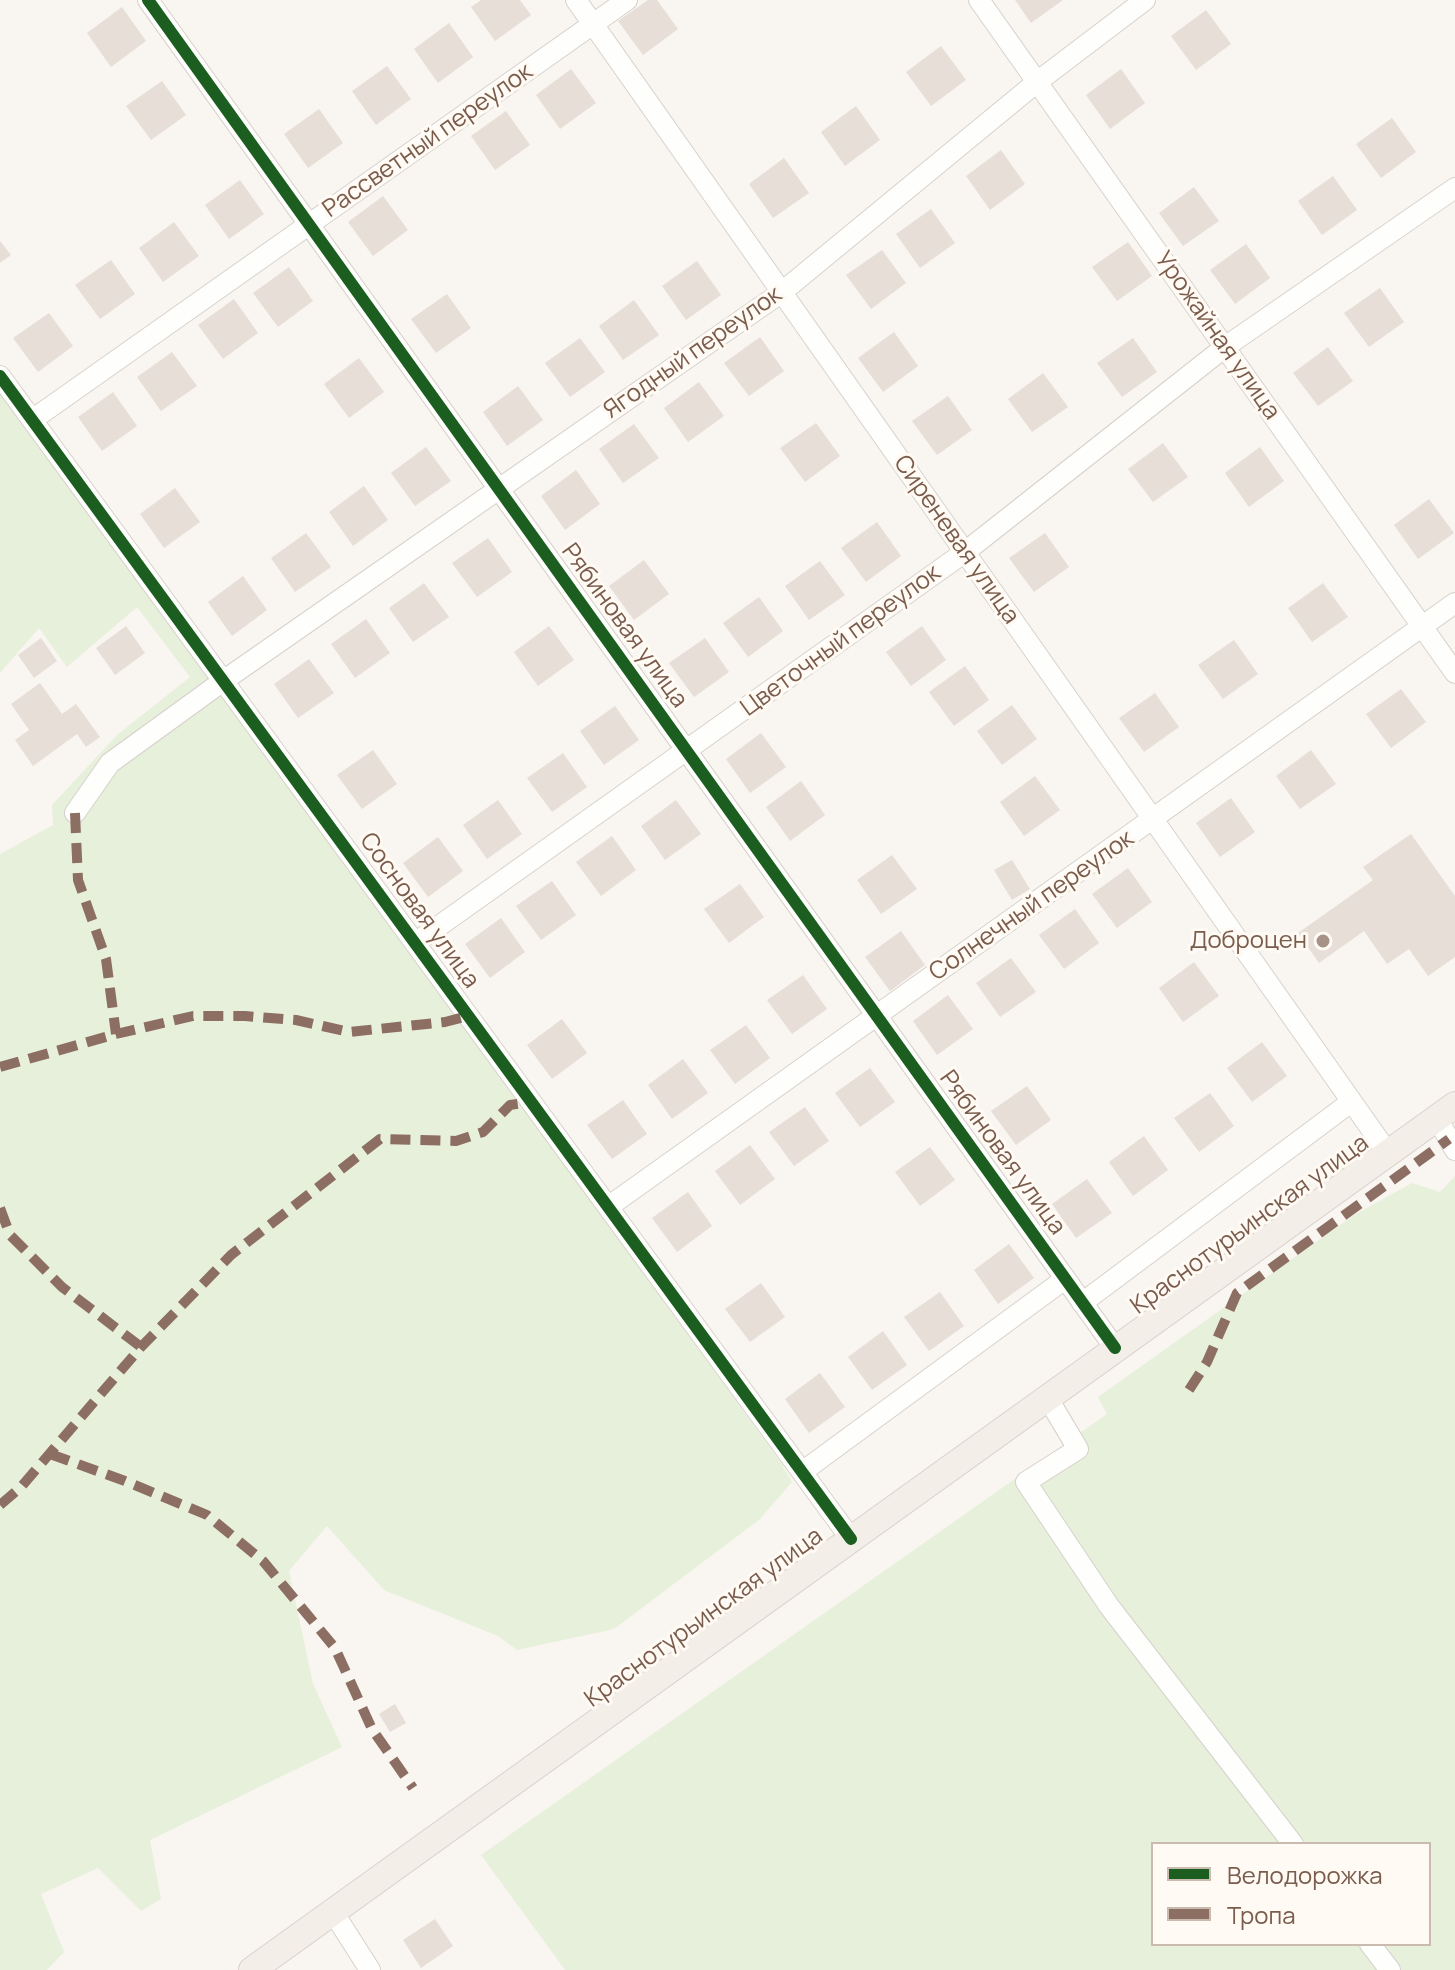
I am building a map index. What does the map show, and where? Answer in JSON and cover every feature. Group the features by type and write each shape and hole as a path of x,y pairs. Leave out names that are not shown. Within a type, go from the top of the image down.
{"main road":[{"name":"Краснотурьинская улица","path":"252,1970 1446,1112"}],"street":[{"name":"Рябиновая улица","path":"148,0 1115,1348"},
{"name":"Сиреневая улица","path":"576,0 1388,1153"},
{"name":"Рассветный переулок","path":"32,420 627,0"},
{"name":"Урожайная улица","path":"979,0 1455,673"},
{"name":"Ягодный переулок","path":"75,813 110,763 782,292 1037,82 1145,0"},
{"name":"Цветочный переулок","path":"415,943 965,552 1225,347 1455,188"},
{"name":"Сосновая улица","path":"0,376 851,1539"},
{"name":"Солнечный переулок","path":"608,1207 1455,603"},
{"path":"1082,1303 1351,1102"},
{"path":"1446,1112 1455,1150"},
{"path":"802,1472 1065,1279"},
{"path":"1047,1397 1078,1449 1026,1482 1109,1606 1291,1842"},
{"path":"333,1912 370,1970"},
{"path":"1372,1946 1390,1970"}],"green space":[{"path":"0,388 792,1482 760,1519 614,1629 517,1650 498,1636 384,1590 327,1526 289,1571 313,1684 342,1747 150,1840 161,1899 141,1911 98,1868 41,1894 64,1952 47,1970 0,1970 0,854 53,825 52,805 117,735 190,677 137,607 67,667 39,628 0,673"},
{"path":"1455,1176 1455,1970 565,1970 481,1855 1107,1414 1098,1397 1354,1215 1412,1183 1440,1192"}],"building":[{"path":"481,0 520,0 531,15 495,41 471,7"},
{"path":"648,0 657,0 678,29 643,55 618,21"},
{"path":"1015,0 1063,0 1031,23"},
{"path":"122,7 146,41 111,67 87,33"},
{"path":"1206,10 1231,44 1196,70 1171,36"},
{"path":"449,23 473,57 438,83 414,49"},
{"path":"941,46 966,80 931,106 906,72"},
{"path":"387,66 411,99 376,125 352,91"},
{"path":"571,69 596,103 560,129 536,95"},
{"path":"1121,69 1145,103 1110,129 1086,95"},
{"path":"162,81 186,115 151,140 126,106"},
{"path":"856,106 880,140 845,166 821,132"},
{"path":"319,109 343,143 308,168 284,134"},
{"path":"506,111 530,145 495,170 471,136"},
{"path":"1392,118 1416,152 1381,178 1356,144"},
{"path":"1001,150 1025,184 990,210 966,176"},
{"path":"784,158 809,193 773,218 749,184"},
{"path":"1333,176 1357,210 1322,235 1298,201"},
{"path":"240,180 264,214 229,239 205,205"},
{"path":"1194,187 1219,221 1183,246 1159,213"},
{"path":"383,196 408,230 373,256 348,222"},
{"path":"931,209 955,243 920,268 896,234"},
{"path":"174,222 199,256 163,282 139,248"},
{"path":"0,241 11,255 0,263"},
{"path":"1128,242 1152,276 1117,301 1092,267"},
{"path":"1246,244 1270,278 1235,304 1210,270"},
{"path":"882,250 906,283 871,309 846,275"},
{"path":"111,260 135,294 100,319 75,285"},
{"path":"697,261 721,295 686,320 662,286"},
{"path":"289,267 313,301 278,327 253,293"},
{"path":"1380,288 1404,322 1369,347 1344,313"},
{"path":"447,294 471,328 436,353 411,319"},
{"path":"234,299 258,333 223,359 198,325"},
{"path":"634,300 659,335 623,360 599,326"},
{"path":"49,313 73,346 38,372 13,338"},
{"path":"894,332 918,366 883,392 858,358"},
{"path":"760,337 784,371 749,396 724,363"},
{"path":"580,338 605,372 570,397 545,363"},
{"path":"1133,338 1157,372 1122,397 1097,363"},
{"path":"1328,347 1353,381 1318,406 1293,373"},
{"path":"172,352 197,386 161,411 137,377"},
{"path":"359,358 384,392 349,418 324,384"},
{"path":"1043,373 1068,407 1032,432 1008,399"},
{"path":"699,382 724,416 688,442 664,408"},
{"path":"518,386 543,420 507,446 483,412"},
{"path":"113,392 137,426 102,451 78,417"},
{"path":"948,396 972,430 937,455 912,421"},
{"path":"816,423 840,456 805,482 780,448"},
{"path":"634,424 659,458 623,483 599,449"},
{"path":"1163,443 1188,477 1153,502 1128,469"},
{"path":"426,447 451,481 415,506 391,473"},
{"path":"1260,447 1284,481 1249,507 1225,473"},
{"path":"576,470 600,504 565,530 541,496"},
{"path":"364,486 388,520 353,546 329,512"},
{"path":"175,488 200,522 164,548 140,514"},
{"path":"1429,499 1454,533 1418,559 1394,525"},
{"path":"877,522 901,556 866,582 841,548"},
{"path":"306,533 331,567 295,592 271,558"},
{"path":"1045,533 1069,567 1034,592 1009,558"},
{"path":"488,538 512,572 477,597 452,563"},
{"path":"644,560 669,594 634,620 609,586"},
{"path":"820,561 845,595 809,620 785,586"},
{"path":"243,576 267,610 232,636 208,602"},
{"path":"424,583 449,617 413,642 389,608"},
{"path":"1323,583 1348,617 1312,642 1288,608"},
{"path":"759,597 783,631 748,657 723,623"},
{"path":"366,619 390,653 355,678 331,644"},
{"path":"126,626 145,653 115,675 96,648"},
{"path":"549,626 574,660 538,686 514,652"},
{"path":"922,626 946,660 911,686 886,652"},
{"path":"41,638 57,661 34,678 18,655"},
{"path":"705,638 729,672 694,697 669,663"},
{"path":"1234,640 1258,674 1223,699 1198,665"},
{"path":"309,659 334,693 298,718 274,684"},
{"path":"965,666 989,700 954,726 929,692"},
{"path":"40,683 62,714 76,704 100,737 86,747 77,734 33,766 15,740 29,730 11,704"},
{"path":"1401,689 1426,722 1391,748 1366,714"},
{"path":"1155,693 1179,727 1144,752 1119,718"},
{"path":"1012,705 1037,739 1002,765 977,731"},
{"path":"615,706 639,740 604,765 580,731"},
{"path":"761,733 786,767 750,793 726,759"},
{"path":"373,750 397,784 362,809 337,775"},
{"path":"1311,750 1336,784 1300,809 1276,776"},
{"path":"563,753 587,787 552,812 527,778"},
{"path":"1035,776 1060,810 1024,836 1000,802"},
{"path":"801,781 825,815 790,841 766,807"},
{"path":"1231,798 1255,832 1220,857 1196,823"},
{"path":"498,800 522,834 487,859 463,825"},
{"path":"676,800 701,834 665,860 641,826"},
{"path":"1411,834 1455,896 1455,957 1428,976 1409,949 1387,964 1364,931 1319,963 1298,933 1373,880 1363,867"},
{"path":"612,836 636,870 601,896 576,862"},
{"path":"438,837 463,871 428,897 403,863"},
{"path":"892,855 917,889 881,914 857,880"},
{"path":"1012,860 1030,889 1012,900 994,870"},
{"path":"1128,868 1152,902 1117,928 1092,894"},
{"path":"552,881 576,915 541,940 516,906"},
{"path":"740,884 764,917 729,943 704,909"},
{"path":"1075,909 1099,943 1064,969 1039,935"},
{"path":"501,918 525,952 490,978 465,944"},
{"path":"901,931 925,965 890,991 865,957"},
{"path":"1011,958 1036,992 1000,1017 976,983"},
{"path":"1194,962 1219,996 1183,1022 1159,988"},
{"path":"803,975 827,1009 792,1034 767,1000"},
{"path":"948,995 973,1029 937,1055 913,1021"},
{"path":"562,1019 587,1053 552,1079 527,1045"},
{"path":"746,1025 770,1058 735,1084 710,1050"},
{"path":"1262,1042 1287,1076 1252,1102 1227,1068"},
{"path":"683,1059 708,1093 672,1119 648,1085"},
{"path":"870,1068 895,1102 860,1127 835,1093"},
{"path":"1027,1086 1051,1120 1016,1145 991,1111"},
{"path":"1210,1093 1234,1126 1199,1152 1174,1118"},
{"path":"623,1100 647,1134 612,1159 587,1125"},
{"path":"805,1107 829,1141 794,1166 769,1132"},
{"path":"1144,1136 1168,1170 1133,1196 1109,1162"},
{"path":"750,1145 775,1179 740,1205 715,1171"},
{"path":"930,1147 955,1180 920,1206 895,1172"},
{"path":"1087,1179 1112,1213 1076,1238 1052,1204"},
{"path":"688,1192 712,1226 677,1252 652,1218"},
{"path":"1009,1244 1034,1278 998,1304 974,1270"},
{"path":"761,1283 785,1317 750,1342 725,1309"},
{"path":"940,1292 964,1326 929,1351 904,1317"},
{"path":"883,1331 907,1365 872,1390 848,1357"},
{"path":"820,1373 845,1407 809,1433 785,1399"},
{"path":"395,1704 406,1723 390,1732 379,1714"},
{"path":"435,1919 453,1946 421,1968 403,1940"}],"marked path":[{"path":"75,813 78,880 106,959 116,1034"},
{"path":"0,1067 193,1016 296,1020 349,1032 445,1022 468,1016"},
{"path":"0,1505 21,1487 141,1347 231,1255 380,1139 456,1141 483,1132 510,1105 531,1102"},
{"path":"1189,1390 1207,1362 1237,1293 1449,1139"},
{"path":"0,1208 10,1235 62,1287 141,1347"},
{"path":"50,1454 207,1515 263,1561 335,1648 372,1729 413,1788"}],"cycle path":[{"path":"148,0 1115,1348"},
{"path":"0,376 851,1539"}],"place":[{"name":"Доброцен","path":"1323,941"}]}
